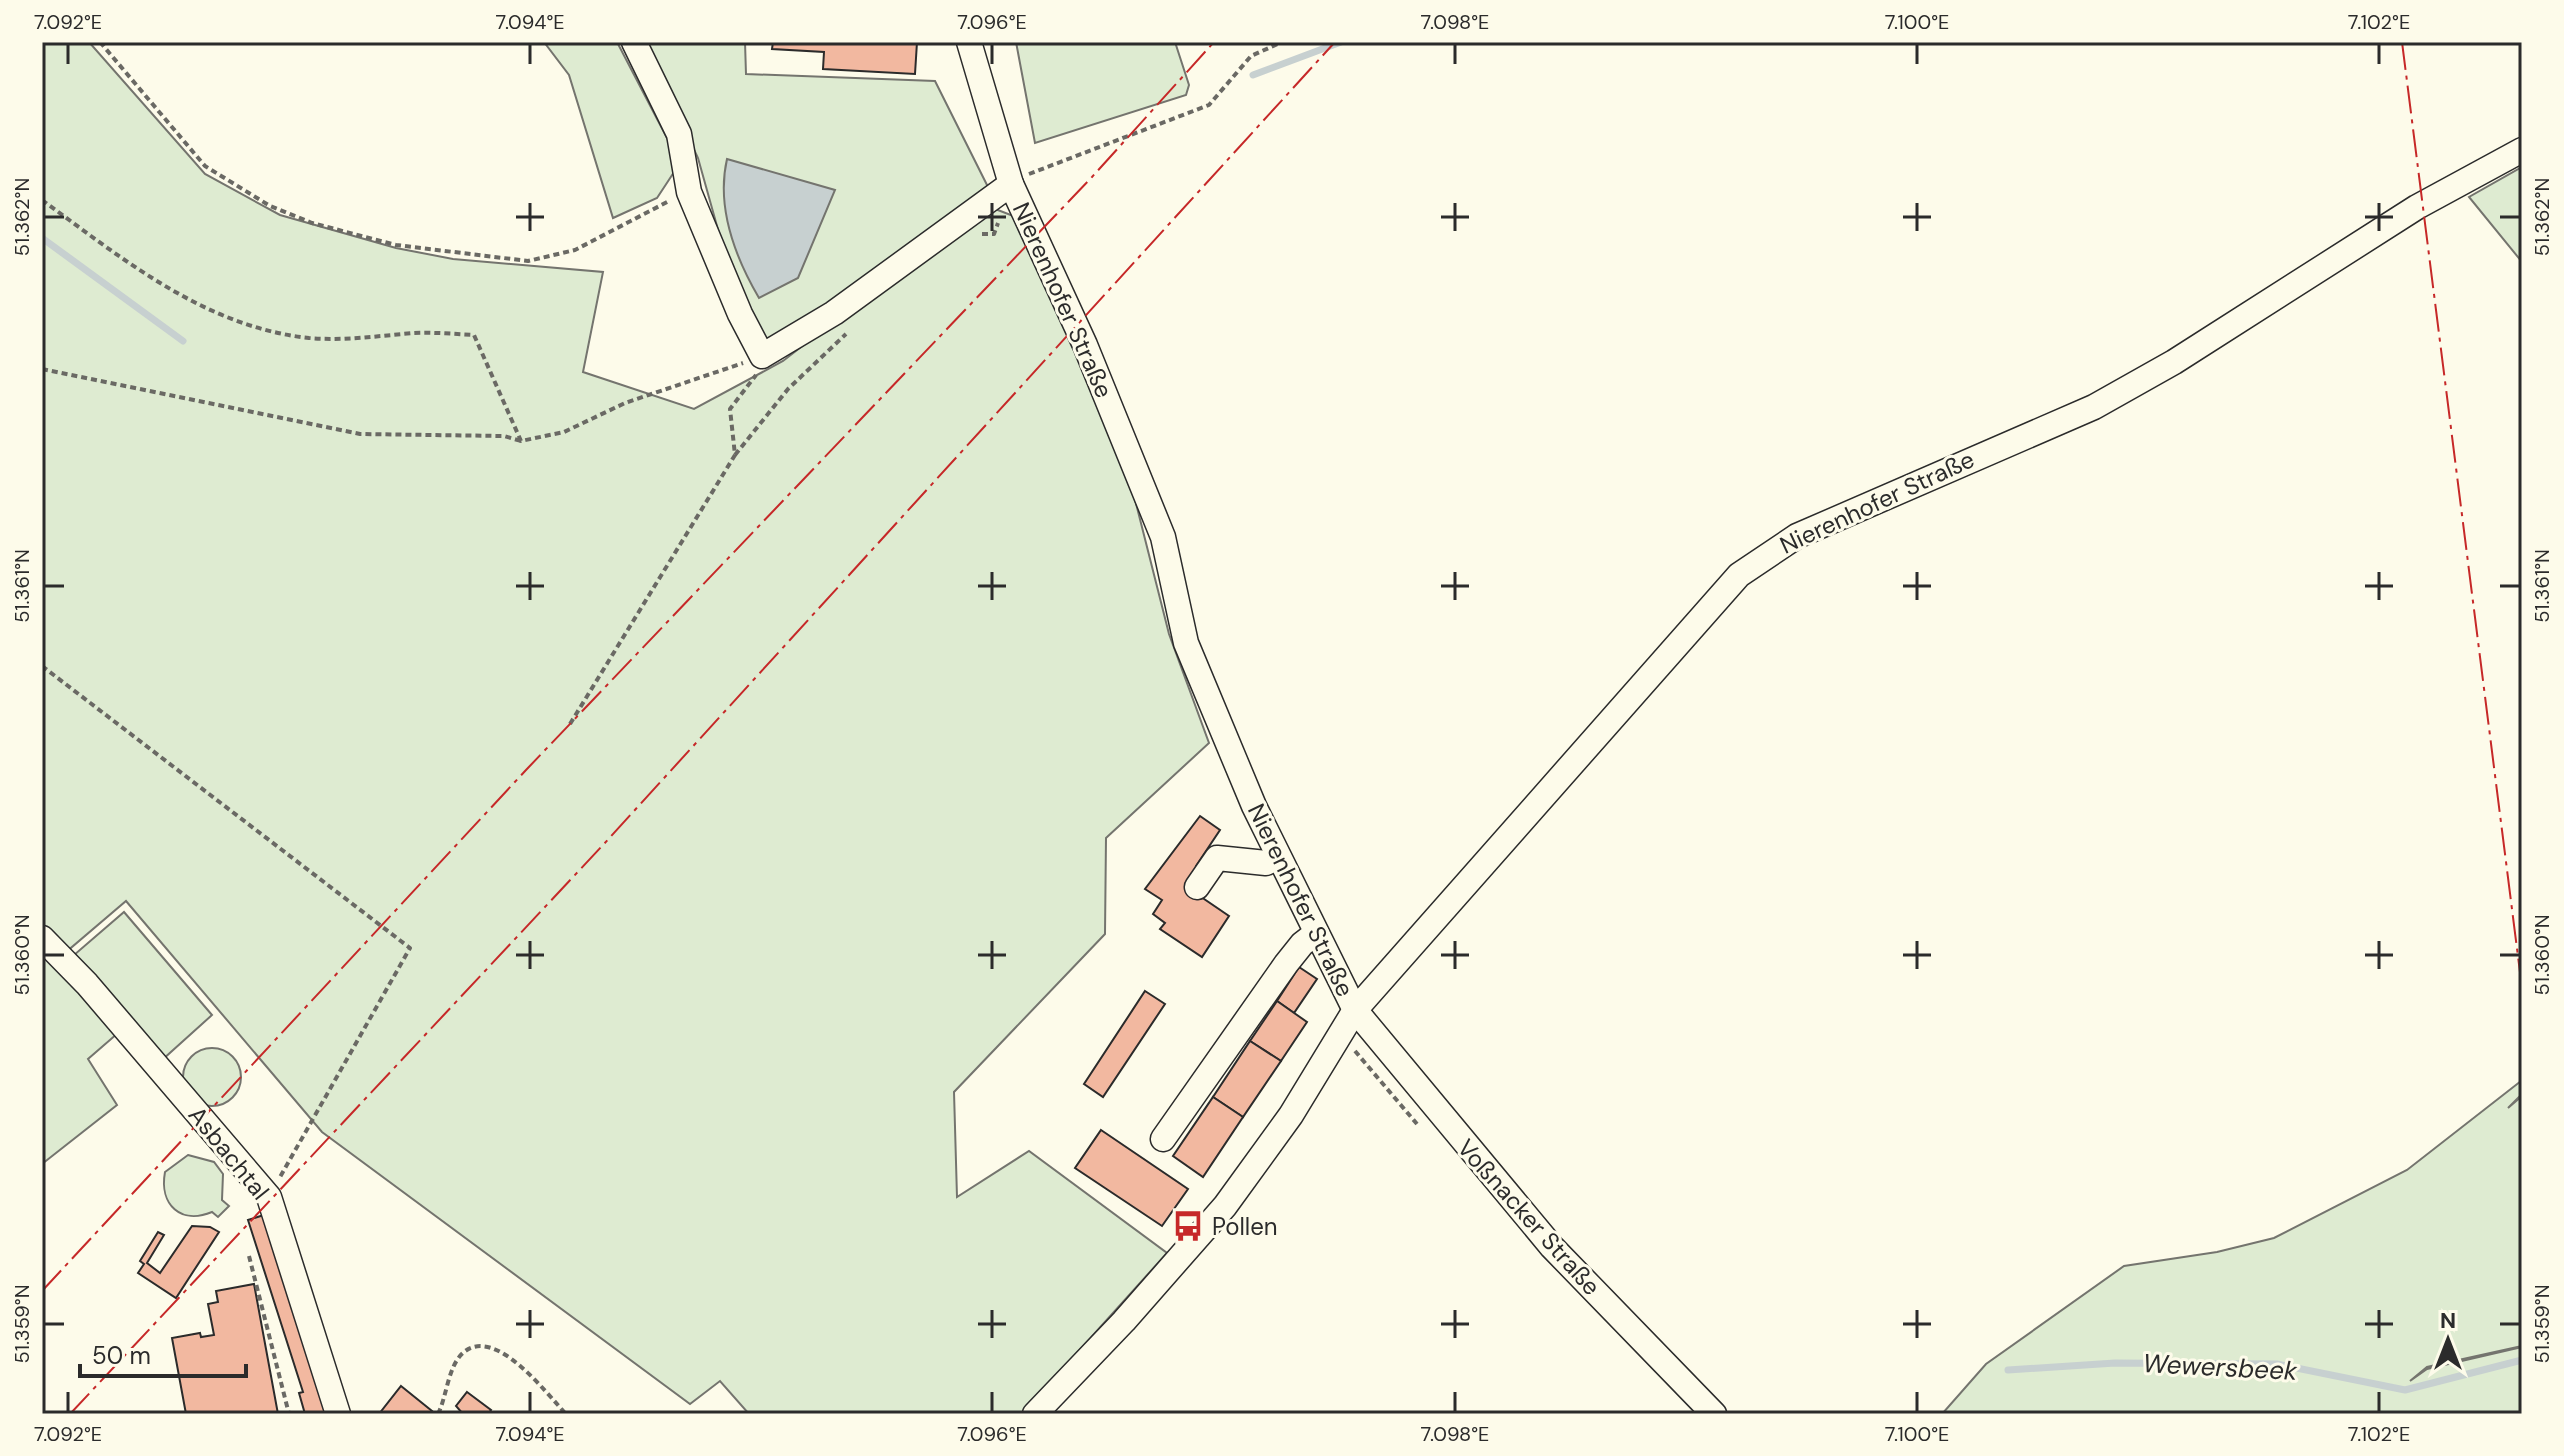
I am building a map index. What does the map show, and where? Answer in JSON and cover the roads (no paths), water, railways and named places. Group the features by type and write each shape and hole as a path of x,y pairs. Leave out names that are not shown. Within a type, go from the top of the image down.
{"street":[{"name":"Nierenhofer Straße","path":"634,42 679,134 689,192 740,314 762,356 834,313 1013,188 1085,345 1163,537 1186,643 1278,857 1355,1010"},
{"path":"969,42 1013,188"},
{"name":"Nierenhofer Straße","path":"1035,1414 1124,1321 1225,1206 1291,1115 1355,1010 1629,695 1739,575 1766,554 1873,501 2094,407 2174,362 2417,207 2522,150"},
{"path":"1197,887 1217,858 1266,863 1278,857"},
{"path":"1163,1139 1286,964 1315,934"},
{"name":"Asbachtal","path":"42,938 87,984 269,1197 338,1414"},
{"name":"Voßnacker Straße","path":"1355,1010 1552,1247 1714,1414"}],"waterway":[{"path":"1253,75 1341,42"},
{"path":"42,238 183,341"},
{"name":"Wewersbeek","path":"2008,1370 2115,1363 2277,1364 2405,1390 2522,1360"}],"place":[{"name":"Pollen","path":"1188,1226"}]}
